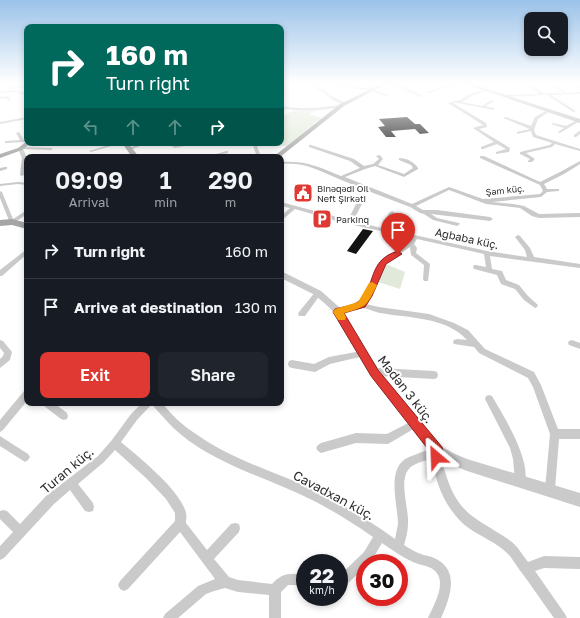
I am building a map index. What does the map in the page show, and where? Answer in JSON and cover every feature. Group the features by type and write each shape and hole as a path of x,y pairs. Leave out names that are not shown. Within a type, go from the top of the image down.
{"main road":[{"path":"280,154 333,112"},
{"path":"551,112 579,121"},
{"path":"0,156 24,144"},
{"path":"127,146 134,154"},
{"path":"0,223 12,222 24,225"}],"street":[{"path":"465,112 486,126 475,128 509,150 500,153 494,149"},
{"path":"532,129 536,118 547,112"},
{"path":"505,118 532,129 536,137 580,150"},
{"path":"0,123 24,119"},
{"path":"553,124 570,127 579,121"},
{"path":"560,132 565,127"},
{"path":"518,133 532,129"},
{"path":"575,136 580,132"},
{"path":"18,133 24,144 22,175"},
{"path":"6,142 24,144"},
{"path":"482,148 497,142"},
{"path":"530,161 533,159 522,152 551,146 555,142"},
{"path":"35,146 51,149"},
{"path":"90,151 109,146"},
{"path":"310,146 352,160 363,168"},
{"path":"219,154 226,152"},
{"path":"340,178 363,168 375,165 381,159 378,156"},
{"path":"482,157 541,184 546,191"},
{"path":"375,165 404,176 416,168 413,164 402,159"},
{"path":"284,162 301,163 412,206 418,211 490,219"},
{"path":"541,184 580,162"},
{"path":"0,185 24,184"},
{"name":"Şam küç.","path":"412,206 449,188 483,201 541,195 546,191 557,190"},
{"path":"0,194 12,222 24,214"},
{"path":"483,201 497,205 521,207 534,216 580,214"},
{"path":"350,222 359,204"},
{"name":"Ağbaba küç.","path":"284,205 350,222 487,253 580,266"},
{"path":"284,217 293,208"},
{"path":"384,230 392,213"},
{"path":"426,213 435,219 457,224"},
{"path":"361,305 368,296 383,262 411,244 415,237"},
{"path":"518,237 528,249 531,259"},
{"path":"411,244 414,248 413,254 426,262 428,267 426,279"},
{"path":"487,253 489,269"},
{"path":"0,274 24,254"},
{"path":"476,267 489,269 500,273 503,282 520,289 526,298 535,305"},
{"name":"Mədən 3 küç.","path":"284,276 318,293 338,312 362,354 375,373 414,424 438,451 457,462 550,489 580,500"},
{"path":"302,314 318,293"},
{"path":"338,312 361,305 379,310 436,319 460,329 487,354 531,375 537,385 555,434 550,489"},
{"path":"457,342 475,344"},
{"path":"0,343 8,352 6,358 0,364"},
{"path":"572,343 580,346"},
{"path":"292,364 315,368 320,367 329,361 362,354"},
{"path":"375,373 434,375"},
{"path":"0,427 24,398"},
{"path":"489,399 514,444 520,461 520,481"},
{"path":"53,406 64,416"},
{"name":"Turan küç.","path":"0,554 50,500 102,459 116,443 130,422 145,406"},
{"name":"Cavadxan küç.","path":"159,406 172,422 224,458 313,495 356,519 398,548 419,559 432,562 444,572 446,581 441,605 434,618"},
{"path":"321,448 356,438 388,439 414,424"},
{"path":"555,434 580,434"},
{"path":"0,441 25,457"},
{"path":"116,443 137,462 176,503 182,516 180,524 124,585"},
{"path":"398,548 403,522 400,495 402,471 405,464 438,451"},
{"path":"438,451 436,457 439,471 461,514 467,520 504,542 513,551 561,618"},
{"path":"71,483 89,508"},
{"path":"3,515 20,532"},
{"path":"180,524 208,557 226,582"},
{"path":"208,557 235,528"},
{"path":"348,575 368,556 380,535"},
{"path":"525,569 544,562 580,563"},
{"path":"274,618 275,590 281,582 287,579 296,579"},
{"path":"169,618 202,590 213,585 226,582 238,586 275,590"}],"green space":[{"path":"291,112 313,112 309,114 321,118 287,146 284,146 284,116"},
{"path":"386,264 405,272 400,289 378,282"}],"building":[{"path":"407,117 415,124 420,124 429,133 420,134 415,129 391,131 396,137 386,137 378,127 385,126 379,119"},
{"path":"363,229 373,231 356,254 347,251"}],"slow traffic":[{"path":"341,317 338,312 354,308 361,305 365,301 372,285"}],"place":[{"name":"Binəqədi Oil Neft Şirkəti","path":"303,193"},
{"name":"Parkinq","path":"322,219"}],"route":[{"path":"398,254 386,259 383,262 368,296 361,305 338,312 362,354 375,373 414,424 438,451 436,457"}]}
